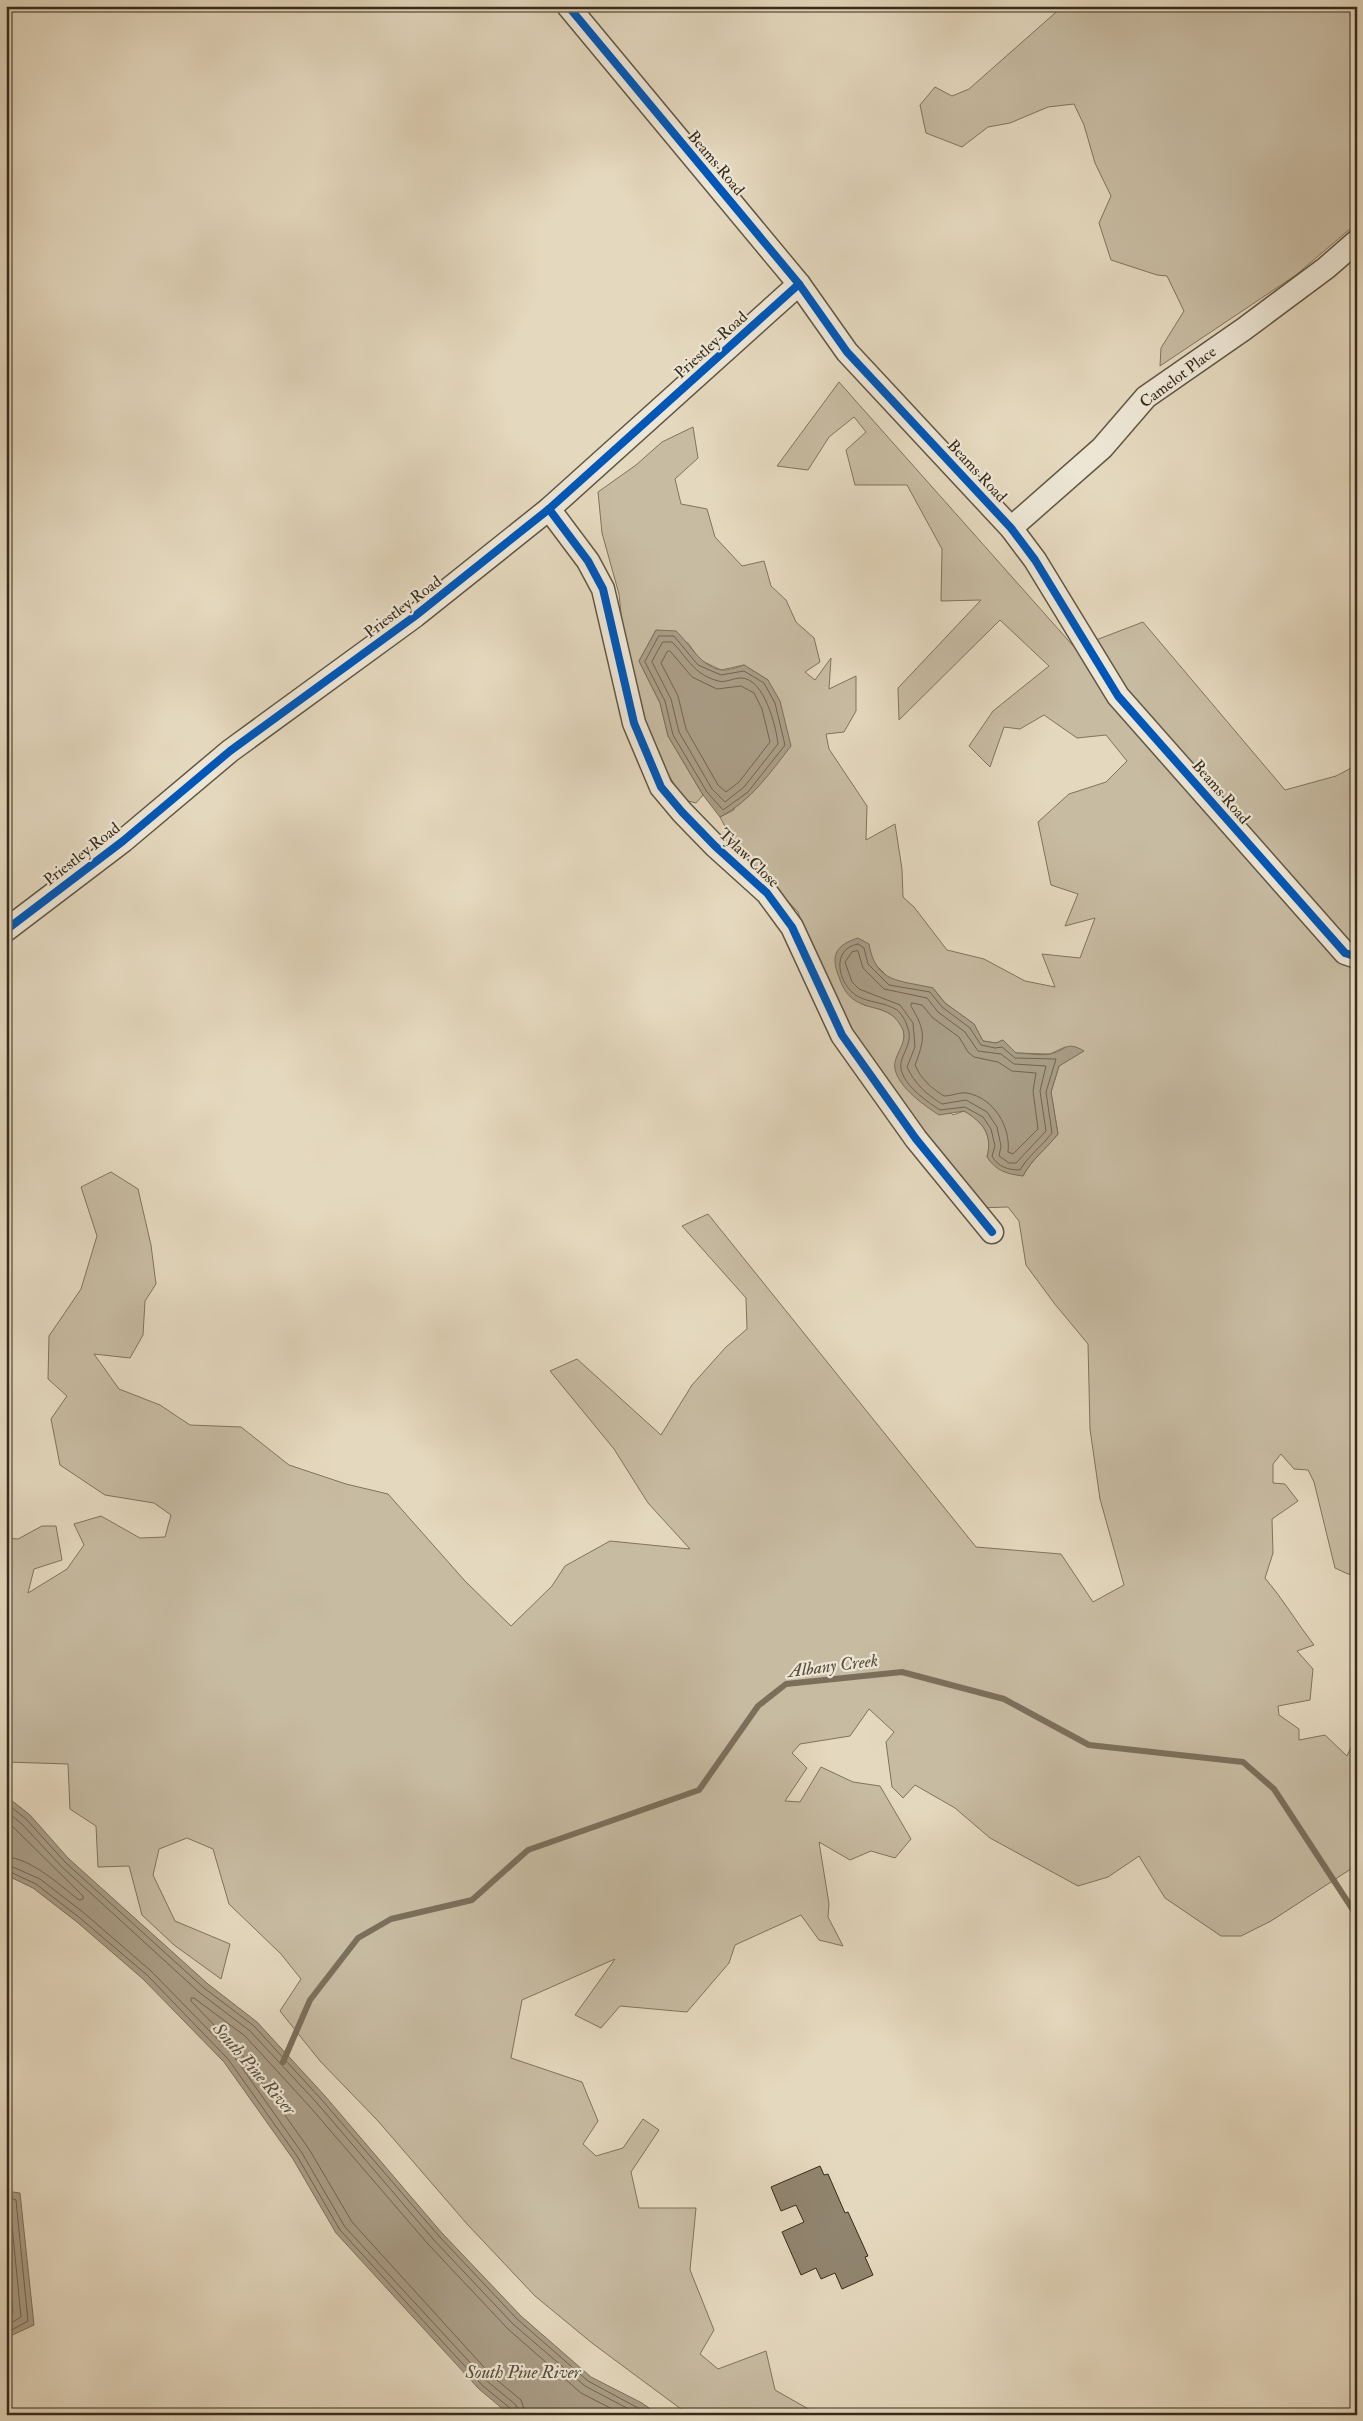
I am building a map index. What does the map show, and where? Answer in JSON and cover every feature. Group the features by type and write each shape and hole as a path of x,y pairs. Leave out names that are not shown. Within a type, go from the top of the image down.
{"street":[{"name":"Beams Road","path":"568,6 799,284 847,352 1011,528 1036,560 1118,696 1345,953 1357,957"},
{"name":"Camelot Place","path":"1011,528 1102,448 1146,397 1244,329 1326,268 1357,241"},
{"name":"Priestley Road","path":"6,930 123,841 230,751 415,616 549,509 799,284"},
{"name":"Tylaw Close","path":"549,509 588,561 603,589 634,723 661,787 682,812 767,893 792,926 842,1036 916,1139 992,1232"}],"shaded area":[{"path":"1063,6 1357,6 1357,223 1296,275 1160,366 1161,348 1184,311 1167,276 1157,275 1111,260 1099,223 1111,196 1095,163 1084,125 1074,104 1048,107 1010,123 988,127 962,147 926,133 920,105 935,87 952,96 969,89"},
{"path":"839,382 1075,648 1143,622 1285,790 1336,776 1357,765 1357,1574 1348,1574 1335,1568 1314,1482 1308,1470 1294,1469 1281,1454 1273,1464 1273,1483 1285,1484 1298,1501 1272,1519 1273,1553 1265,1578 1314,1645 1297,1651 1313,1669 1310,1700 1278,1706 1279,1715 1299,1729 1299,1740 1325,1735 1347,1756 1357,1734 1357,1865 1271,1921 1241,1936 1221,1936 1165,1898 1139,1856 1108,1877 1078,1886 990,1838 955,1808 915,1785 903,1798 892,1787 886,1742 894,1732 869,1709 850,1736 800,1744 792,1753 807,1768 785,1801 800,1802 821,1767 853,1782 880,1786 911,1839 895,1858 871,1851 850,1860 819,1842 829,1904 828,1917 843,1946 819,1940 801,1915 735,1945 729,1963 687,2012 620,2006 601,2028 575,2015 615,1959 522,2000 511,2058 582,2082 598,2121 583,2144 596,2156 623,2148 643,2119 659,2130 631,2172 639,2208 696,2208 690,2270 714,2330 700,2354 718,2369 766,2351 775,2390 819,2415 689,2415 592,2343 535,2296 467,2224 378,2121 320,2061 280,2011 301,1979 281,1954 229,1904 213,1849 187,1838 159,1849 153,1875 175,1921 230,1944 221,1979 174,1945 142,1915 129,1866 98,1867 96,1826 70,1809 68,1764 6,1762 6,1657 9,1655 6,1651 6,1538 18,1539 42,1526 56,1526 62,1560 34,1569 28,1593 67,1569 84,1545 74,1524 101,1516 140,1538 165,1537 171,1515 154,1503 105,1495 60,1465 51,1419 67,1396 48,1379 49,1336 81,1289 97,1236 81,1187 111,1172 138,1189 151,1245 156,1284 145,1301 143,1335 130,1358 94,1354 119,1389 160,1405 190,1425 241,1427 289,1465 346,1484 388,1494 465,1581 511,1626 552,1586 565,1566 610,1541 690,1549 648,1503 614,1449 550,1371 577,1359 661,1435 692,1385 726,1347 747,1329 746,1298 682,1226 708,1214 976,1547 1061,1554 1093,1602 1124,1585 1100,1499 1090,1429 1088,1344 1026,1265 1019,1221 1008,1207 977,1208 850,1037 822,976 798,912 734,844 720,817 734,810 768,680 744,665 721,670 700,660 688,643 656,630 639,661 660,703 668,736 703,795 696,803 684,800 652,748 623,633 619,594 602,533 598,492 636,465 662,442 693,427 698,458 675,479 681,504 707,509 715,537 742,566 764,561 771,586 786,600 796,622 814,638 820,662 805,672 815,680 831,658 829,689 856,676 856,711 844,732 826,734 829,749 867,806 866,840 895,824 902,869 903,897 914,907 947,950 984,959 1025,981 1055,987 1042,954 1080,958 1095,918 1065,926 1078,894 1051,885 1038,822 1069,794 1106,782 1127,761 1106,735 1077,738 1044,715 1020,729 1004,727 990,767 969,746 993,711 1049,666 1000,620 899,720 898,688 981,600 941,601 942,549 907,485 855,485 846,450 866,432 854,417 829,437 808,470 777,466","holes":["872,961 892,981 933,988 945,1003 974,1024 983,1041 996,1043 1003,1040 1016,1053 1050,1054 1065,1047 1083,1051 1059,1066 1051,1092 1058,1134 1035,1159 1023,1176 987,1157 989,1142 981,1125 964,1111 953,1115 897,1057 904,1036 903,1028 899,1021 884,1011 864,1005"]}],"water":[{"path":"656,630 676,631 701,659 714,668 726,670 744,665 768,680 780,701 791,746 751,795 720,817 703,795 668,736 660,703 639,661"},
{"path":"858,938 869,944 877,967 884,973 900,981 933,988 945,1003 974,1024 983,1041 996,1043 1003,1040 1016,1053 1046,1055 1069,1046 1084,1051 1059,1066 1051,1092 1058,1134 1035,1159 1023,1176 1002,1171 990,1162 987,1157 989,1142 985,1130 971,1115 964,1111 939,1115 913,1096 897,1076 895,1069 896,1058 904,1037 901,1026 891,1014 866,1006 851,997 843,987 836,969 835,957 837,952 844,944"},
{"name":"South Pine River","path":"6,1796 30,1815 68,1858 208,1984 257,2022 325,2096 441,2232 521,2316 591,2377 642,2403 659,2415 510,2415 479,2389 336,2233 293,2159 224,2062 143,1979 77,1922 33,1888 6,1875"},
{"path":"6,2191 20,2193 34,2325 6,2338"}],"building":[{"path":"820,2166 824,2175 828,2174 845,2213 848,2212 868,2256 865,2257 873,2275 842,2289 835,2273 821,2279 816,2268 801,2275 782,2232 804,2222 796,2205 781,2211 771,2187"}],"waterway":[{"name":"Albany Creek","path":"283,2062 310,2000 358,1938 391,1919 472,1900 528,1850 699,1790 758,1706 786,1684 902,1672 1004,1699 1089,1745 1243,1762 1274,1789 1357,1916"}],"cycle path":[{"path":"568,6 799,284 847,352 1011,528 1035,560 1118,696 1345,953 1357,957"},
{"path":"6,930 123,841 230,751 415,616 549,509 799,284"},
{"path":"549,509 588,561 603,589 634,723 661,787 715,846 767,893 792,927 842,1035 916,1139 992,1232"}]}
